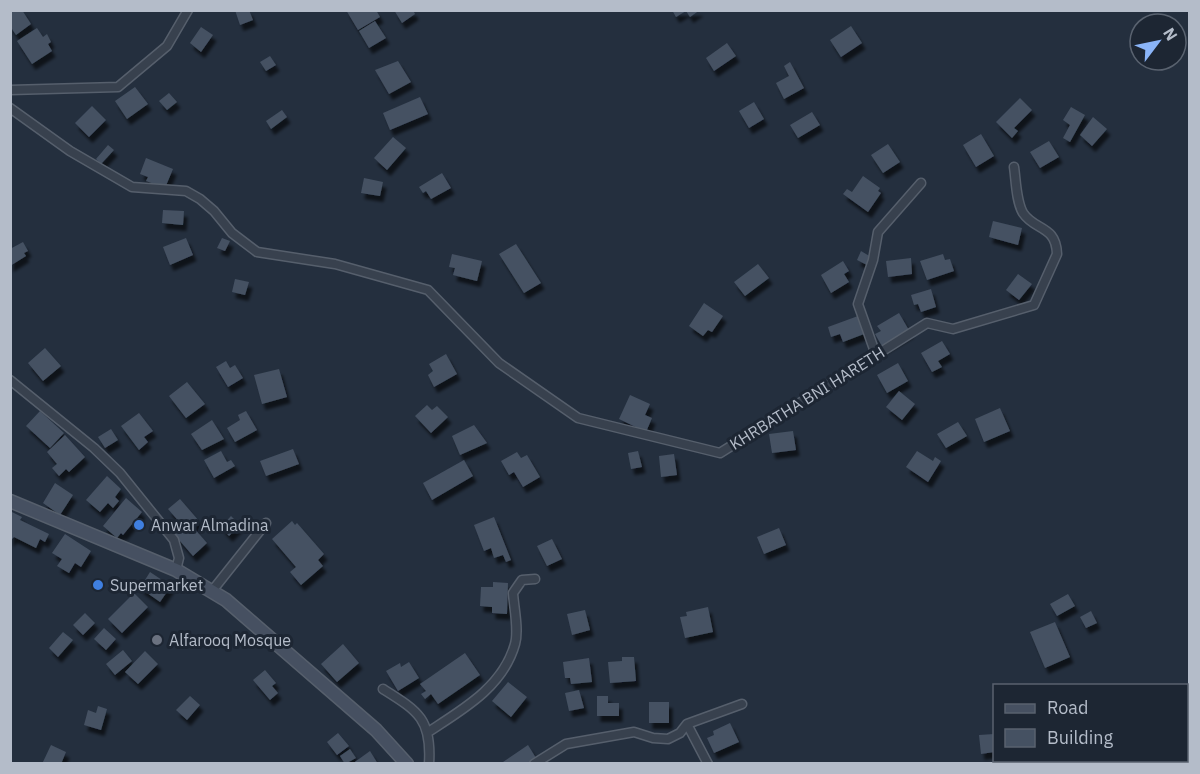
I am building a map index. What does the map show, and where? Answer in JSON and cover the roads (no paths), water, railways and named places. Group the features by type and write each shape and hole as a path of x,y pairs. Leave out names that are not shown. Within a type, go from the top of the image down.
{"street":[{"path":"10,90 118,87 167,46 188,10"},
{"name":"KHRBATHA BNI HARETH","path":"10,108 80,157 132,187 186,191 200,199 214,211 232,233 257,252 335,264 428,290 499,363 578,418 720,453 927,323 953,329 1034,305 1057,254 1057,244 1054,237 1022,211 1014,167"},
{"path":"876,355 858,304 873,260 878,232 921,183"},
{"path":"10,380 120,473 174,540 179,558 176,570"},
{"path":"10,501 176,570 212,591 262,629 376,730 407,764"},
{"path":"212,591 266,523"},
{"path":"428,732 487,690 504,669 516,643 513,593 522,580 535,579"},
{"path":"383,689 409,705 422,719 431,738 429,764"},
{"path":"534,764 566,744 634,732 652,738 668,739 680,733 687,723 742,704"},
{"path":"687,723 708,764"}],"place":[{"name":"Anwar Almadina","path":"139,525"},
{"name":"Supermarket","path":"98,585"},
{"name":"Alfarooq Mosque","path":"157,640"}]}
